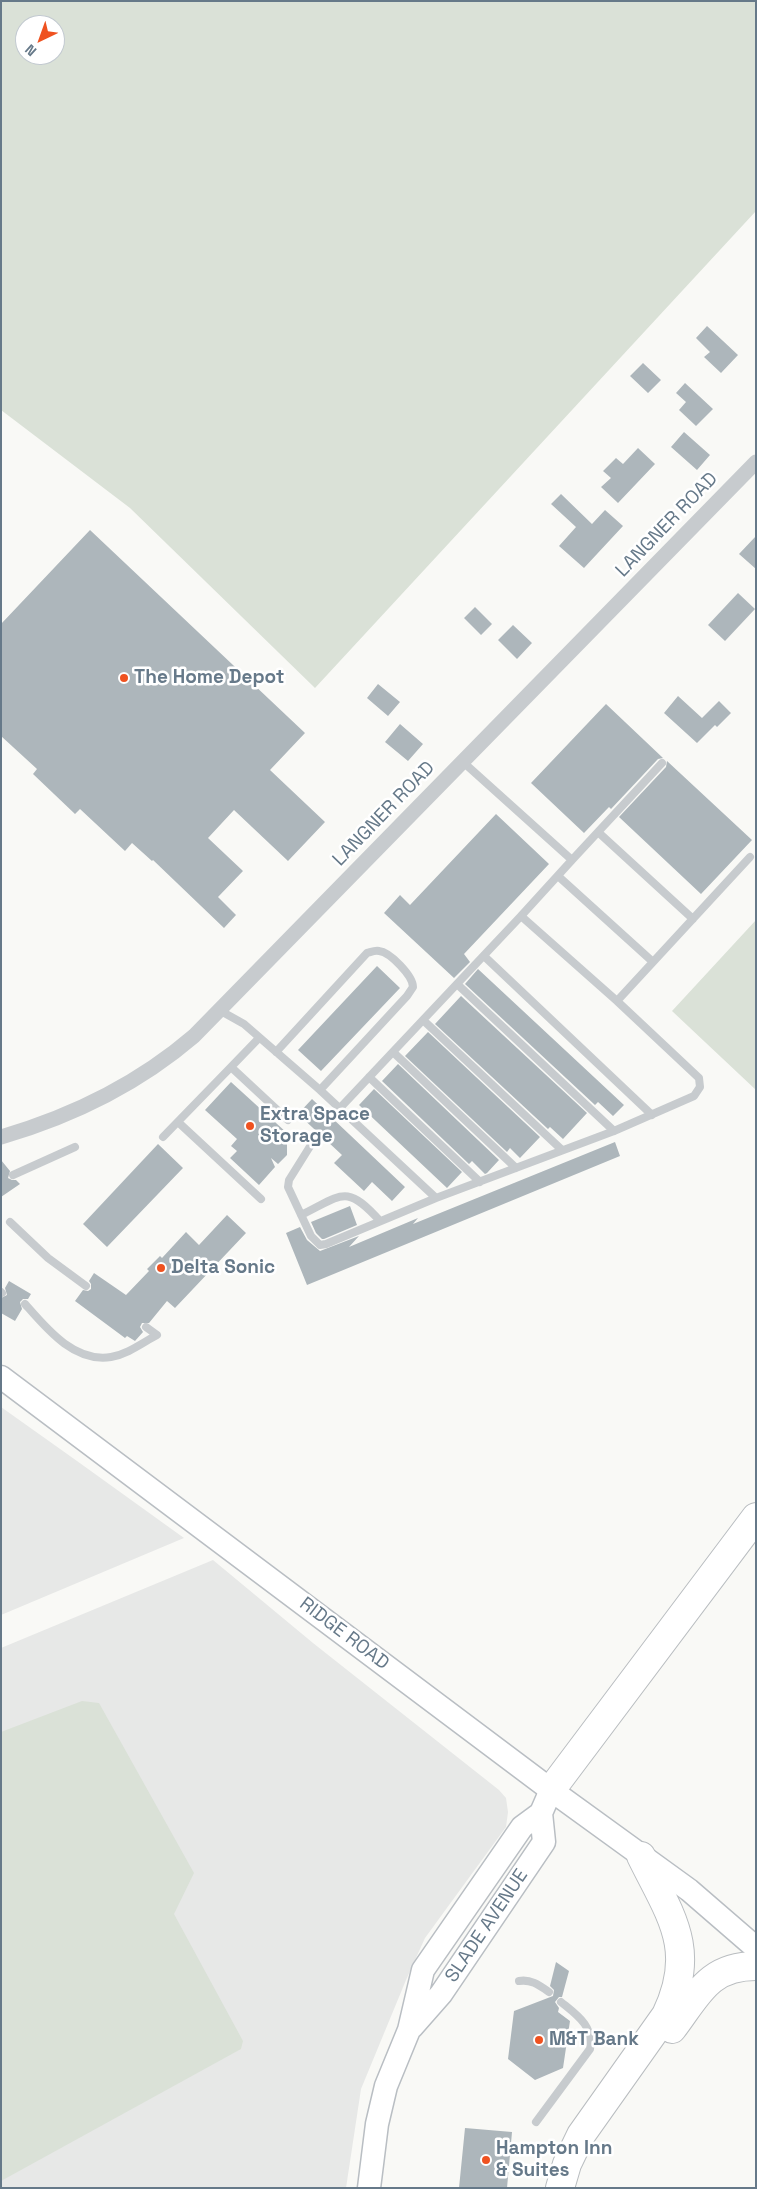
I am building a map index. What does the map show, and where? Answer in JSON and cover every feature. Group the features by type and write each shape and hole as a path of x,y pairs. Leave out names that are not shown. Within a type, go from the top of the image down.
{"highway":[{"path":"546,1802 756,1517"},
{"path":"560,2188 581,2135 666,2015 675,1996 681,1974 681,1951 677,1935 641,1856"},
{"path":"578,2188 584,2161 597,2132 709,1980 726,1970 742,1966 756,1966"}],"street":[{"name":"LANGNER ROAD","path":"1,1137 86,1107 121,1088 179,1050 756,462"},
{"name":"RIDGE ROAD","path":"1,1377 264,1574 546,1802 641,1856 689,1890 756,1931"},
{"name":"SLADE AVENUE","path":"369,2188 377,2124 386,2086 409,2030 442,1994 544,1842 546,1802"},
{"name":"RIDGE ROAD","path":"689,1890 756,1948"}],"lane":[{"path":"463,762 572,860"},
{"path":"340,1108 484,956 662,763"},
{"path":"598,832 692,919"},
{"path":"617,1001 750,857"},
{"path":"558,876 652,962"},
{"path":"314,1140 289,1180 288,1187 311,1236 320,1245 436,1198 614,1131 694,1096 700,1087 699,1078 617,1001 521,916"},
{"path":"276,1052 367,953 380,951 387,954 410,976 413,987 407,996 320,1090"},
{"path":"484,956 652,1114"},
{"path":"457,984 614,1131"},
{"path":"219,1010 244,1024 340,1108 436,1198"},
{"path":"423,1020 562,1150"},
{"path":"163,1137 259,1038"},
{"path":"393,1052 516,1168"},
{"path":"231,1067 288,1120"},
{"path":"369,1077 480,1182"},
{"path":"178,1122 261,1199"},
{"path":"13,1175 75,1147"},
{"path":"301,1215 340,1196 350,1196 366,1206 380,1221"},
{"path":"10,1222 48,1258 86,1286"},
{"path":"25,1304 51,1334 75,1350 97,1357 111,1357 129,1351 157,1335 146,1327"},
{"path":"519,1981 534,1982 549,1992"},
{"path":"536,2122 590,2049 591,2042 588,2028 576,2014 561,2002"}],"shaded area":[{"path":"1,1 756,1 756,211 315,688 130,508 1,410"},
{"path":"756,920 756,1090 672,1011"},
{"path":"1,1407 77,1461 184,1538 1,1615"},
{"path":"213,1560 313,1643 499,1790 506,1798 508,1812 506,1827 425,1938 406,1980 361,2089 346,2188 1,2188 1,1648"},
{"path":"82,1701 99,1703 194,1873 174,1914 243,2041 241,2049 1,2181 1,1732"}],"building":[{"path":"707,326 738,355 721,373 704,357 710,352 696,338"},
{"path":"643,363 661,380 648,393 630,376"},
{"path":"685,383 713,409 696,426 679,410 686,402 676,393"},
{"path":"684,432 710,455 697,470 671,447"},
{"path":"638,448 655,464 618,503 601,487 611,478 603,471 616,458 623,464"},
{"path":"561,494 592,524 605,510 623,526 584,568 559,546 576,527 551,504"},
{"name":"The Home Depot","path":"90,530 305,733 270,770 325,822 288,861 234,810 208,838 243,871 218,897 236,915 224,928 153,860 132,843 125,851 80,809 75,814 33,774 37,769 1,736 1,624"},
{"path":"756,536 756,569 739,554"},
{"path":"738,593 755,609 725,641 708,625"},
{"path":"475,607 492,624 481,635 464,618"},
{"path":"513,625 532,643 517,659 498,640"},
{"path":"378,684 400,702 388,716 367,698"},
{"path":"678,696 702,718 719,701 731,713 717,727 715,725 697,743 664,713"},
{"path":"606,704 663,758 658,759 611,809 609,807 584,833 531,783"},
{"path":"400,724 423,744 408,761 385,742"},
{"path":"667,761 752,840 701,894 619,817 666,767"},
{"path":"496,814 549,864 464,954 470,962 454,978 384,913 400,895 410,905"},
{"path":"377,966 400,988 321,1071 298,1050"},
{"path":"478,969 624,1105 613,1116 598,1102 595,1105 465,984"},
{"path":"461,996 587,1113 563,1139 550,1127 548,1129 435,1024"},
{"path":"428,1032 540,1137 520,1158 510,1148 507,1152 405,1056"},
{"path":"398,1064 499,1160 487,1173 485,1174 472,1161 469,1164 382,1081"},
{"path":"231,1082 287,1133 287,1155 278,1164 271,1158 275,1167 259,1185 230,1158 237,1151 231,1146 237,1139 205,1110"},
{"path":"374,1089 462,1172 447,1188 359,1105"},
{"path":"312,1099 405,1187 392,1201 372,1182 364,1191 334,1163 342,1155 298,1114"},
{"path":"615,1142 620,1156 307,1285 286,1233 300,1227 307,1240 320,1251 359,1236 349,1247 418,1218 413,1224"},
{"path":"158,1144 183,1168 107,1247 83,1224"},
{"path":"1,1160 10,1171 8,1178 16,1180 20,1184 1,1197"},
{"path":"350,1206 357,1225 324,1239 316,1233 311,1222"},
{"path":"227,1215 246,1233 175,1308 167,1301 149,1323 142,1323 140,1327 143,1332 135,1341 127,1336 125,1338 75,1301 83,1290 88,1291 91,1289 89,1281 94,1273 126,1295 149,1271 147,1269 160,1256 162,1258 186,1232 199,1245"},
{"path":"9,1281 31,1294 28,1299 23,1299 20,1302 22,1309 15,1321 1,1313 1,1298 7,1295 5,1288"},
{"name":"M&T Bank","path":"556,1962 569,1971 562,1997 559,1997 555,2002 559,2008 558,2012 570,2021 563,2068 535,2080 508,2059 514,2011 553,1996 554,1990 550,1986"},
{"name":"Hampton Inn & Suites","path":"465,2128 512,2132 507,2188 459,2188"}],"place":[{"name":"The Home Depot","path":"124,678"},
{"name":"Extra Space Storage","path":"250,1126"},
{"name":"Delta Sonic","path":"161,1268"},
{"name":"M&T Bank","path":"539,2040"},
{"name":"Hampton Inn & Suites","path":"486,2160"}]}
